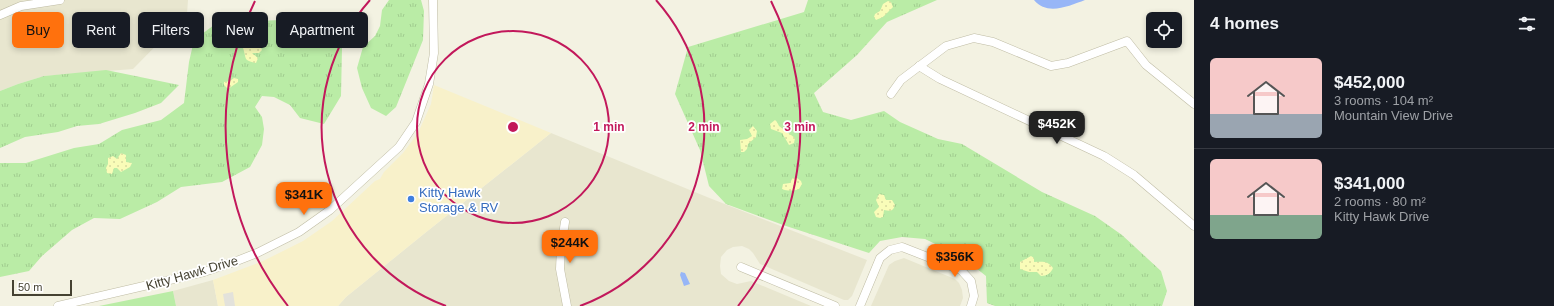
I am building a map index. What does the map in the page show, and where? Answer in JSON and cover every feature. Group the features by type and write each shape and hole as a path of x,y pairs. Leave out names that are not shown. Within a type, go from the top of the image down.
{"street":[{"path":"0,15 21,6 60,0"},
{"name":"Kitty Hawk Drive","path":"58,306 198,274 234,262 257,253 299,232 330,210 398,147 416,122 429,84 434,53 433,0"},
{"path":"891,94 901,80 946,46 974,38 993,42 1051,66 1068,63 1127,41 1146,65 1194,104"},
{"path":"920,66 940,80 1104,156 1134,175 1194,226"},
{"path":"565,222 561,247 560,269 567,306"},
{"path":"860,306 880,258 890,250 902,247 961,270 971,281 974,296 970,306"},
{"path":"741,267 835,306"}],"shaded area":[{"path":"0,0 188,0 187,12 138,12 138,48 154,48 133,69 44,76 0,91"},
{"name":"Kitty Hawk Storage & RV","path":"434,85 551,133 346,297 338,306 218,306 213,280 263,261 303,241 332,221 375,181 380,179 384,172 403,153 418,133 431,104"},
{"path":"551,133 707,197 867,260 852,296 848,300 844,300 760,264 749,249 742,246 733,247 727,250 721,257 721,274 729,281 737,284 751,281 811,306 338,306 346,297"},
{"path":"904,258 955,279 959,283 962,290 963,298 960,306 871,306 889,265"},
{"path":"213,280 218,306 176,306 173,291"},
{"path":"233,292 235,306 225,306 223,294"}],"green space":[{"path":"389,0 421,0 424,11 423,40 396,107 386,116 371,108 362,88 357,68 363,48 368,48 368,42 375,36 380,26 382,10"},
{"path":"808,0 937,0 887,22 857,55 814,93 823,112 851,120 884,111 900,122 938,139 962,144 1042,192 1095,216 1122,235 1161,271 1167,291 1162,306 995,306 987,303 986,276 962,257 925,239 902,237 880,241 869,253 786,226 726,204 709,186 700,150 675,94 688,47 804,12"},
{"path":"276,20 276,48 342,48 341,96 324,124 300,118 290,105 274,97 262,96 255,107 262,117 264,129 262,145 250,167 222,182 181,187 157,202 120,219 94,218 72,230 42,256 29,271 0,277 0,163 26,163 74,148 99,144 122,130 161,120 184,103 192,48 204,48 204,32 212,26 212,48 268,48 268,21"},
{"path":"106,70 179,85 161,103 135,113 99,124 77,126 58,132 25,137 0,148 0,91 44,76"},
{"path":"173,291 176,306 99,306"}],"sand":[{"path":"888,1 891,2 893,7 883,17 876,20 874,17 875,14 880,11 883,4"},
{"path":"243,48 261,48 262,50 259,53 252,53 258,58 256,63 246,59"},
{"path":"234,78 238,79 238,82 228,89 224,85 224,82 230,81"},
{"path":"775,120 779,126 795,138 794,143 789,145 782,133 771,129 770,124"},
{"path":"753,126 757,131 756,137 748,144 747,149 744,152 741,152 740,140 747,139 752,136 749,130"},
{"path":"121,153 126,155 126,162 132,163 130,167 121,172 117,168 114,168 112,174 107,173 106,168 108,158 113,156 117,159"},
{"path":"793,178 797,178 801,181 802,184 799,189 782,189 783,184 790,183"},
{"path":"879,194 884,195 886,200 892,200 895,205 891,210 884,210 883,217 880,218 876,217 874,212 879,207 876,200"},
{"path":"1031,256 1034,258 1034,262 1044,262 1053,268 1047,275 1041,276 1037,272 1029,272 1020,269 1020,262"}],"water":[{"path":"1034,0 1085,0 1065,7 1052,9 1039,5"},
{"path":"681,272 685,273 690,284 684,286 680,275"}],"place":[{"name":"Kitty Hawk Storage & RV","path":"411,199"}]}
